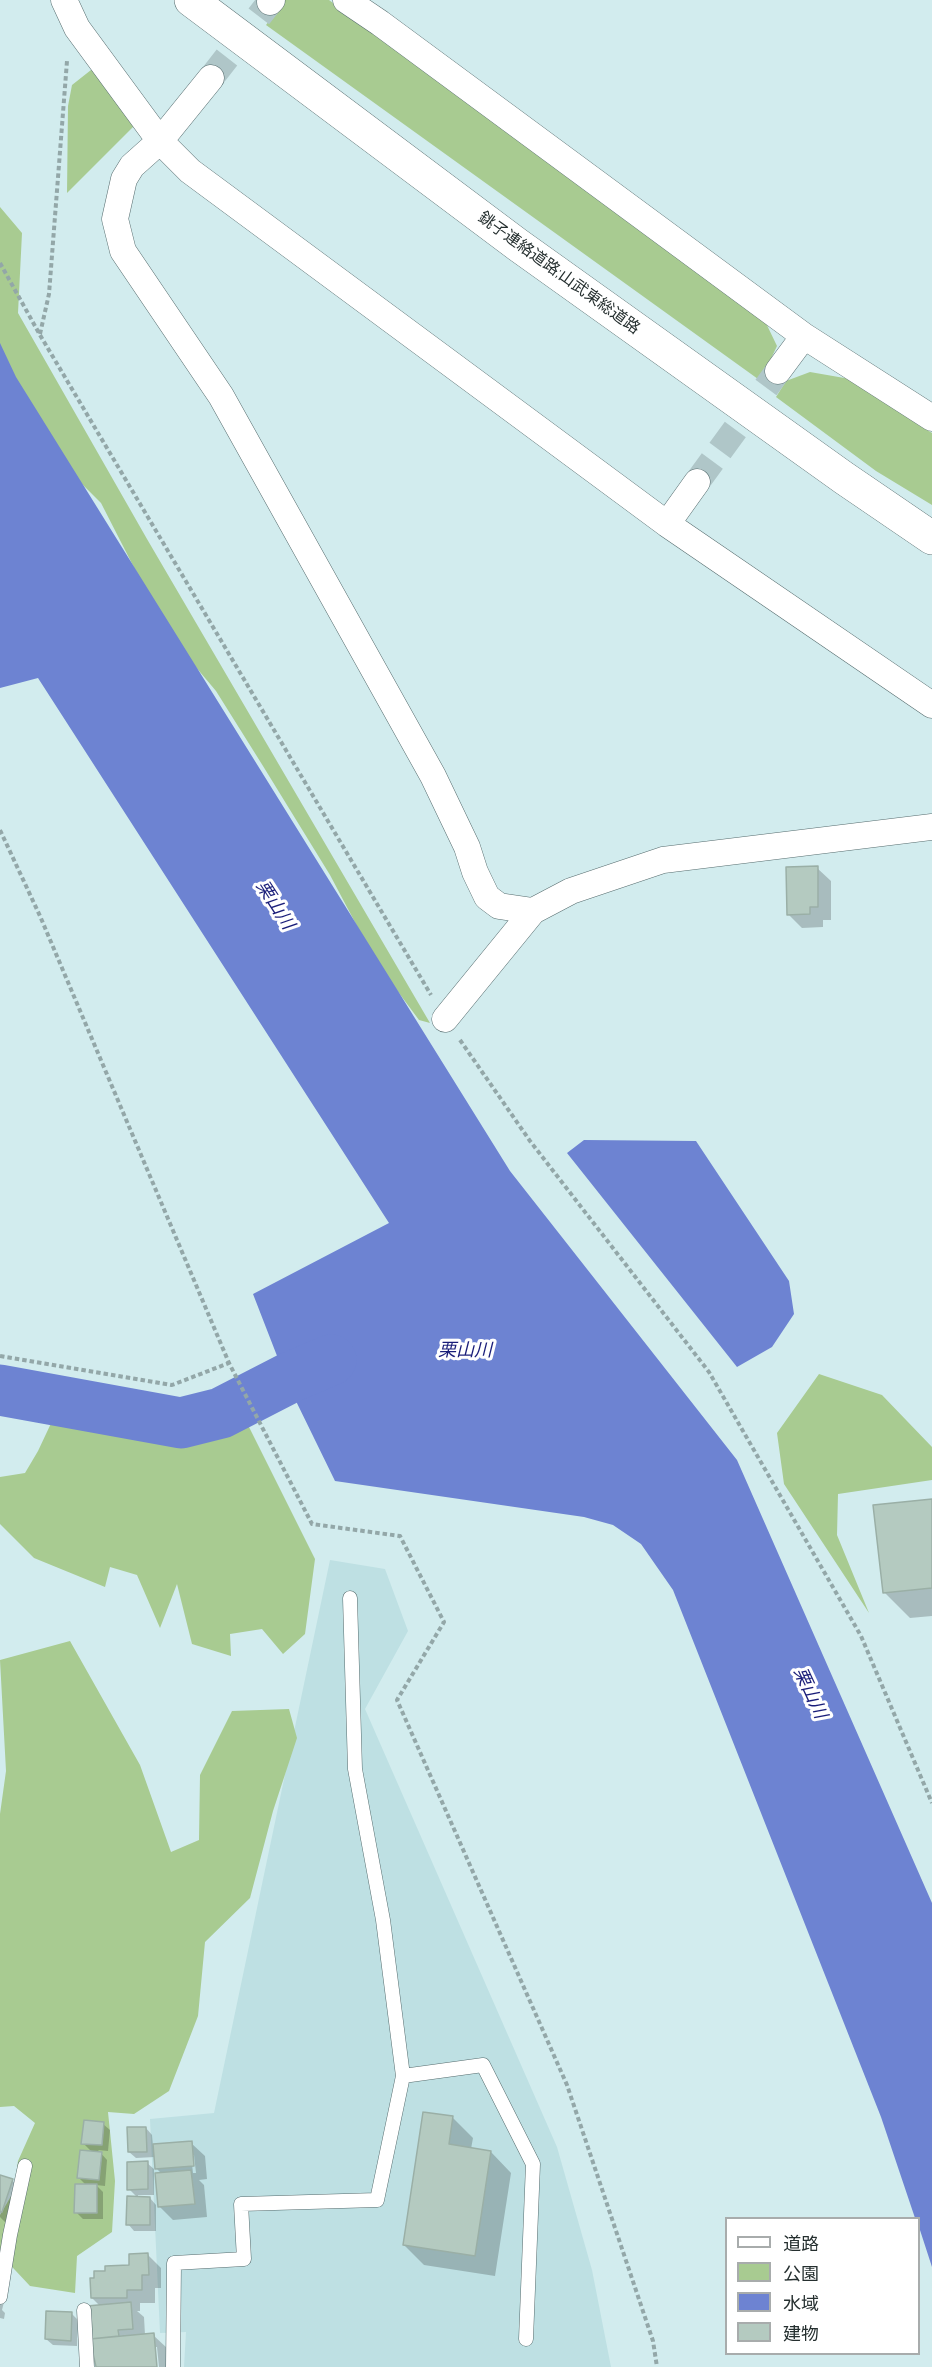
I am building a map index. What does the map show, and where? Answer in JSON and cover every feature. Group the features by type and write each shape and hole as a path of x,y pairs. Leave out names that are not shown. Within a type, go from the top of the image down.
{"highway":[{"name":"銚子連絡道路;山武東総道路","path":"191,0 518,245 844,478 932,538"}],"street":[{"path":"64,0 77,28 160,141 214,191 667,524 932,705"},
{"path":"346,0 804,336 932,418"},
{"path":"211,78 160,141 132,166 124,179 115,219 123,251 221,396 433,776 488,897 499,906 533,910"},
{"path":"778,371 804,336"},
{"path":"667,524 697,482"},
{"path":"445,1019 533,910 571,891 663,860 932,827"}],"lane":[{"path":"173,2367 174,2263 244,2259 241,2204 377,2200 403,2076 383,1920 355,1769 350,1598"},
{"path":"403,2076 483,2065 533,2164 526,2339"},
{"path":"0,2296 25,2166"},
{"path":"84,2310 87,2367"}],"path":[{"path":"40,335 49,294 66,62 77,28"},
{"path":"0,1356 172,1385 229,1363"}],"shaded area":[{"path":"330,1560 385,1569 408,1631 365,1709 557,2147 592,2270 611,2367 184,2367 186,2332 160,2333 150,2119 214,2113"}],"green space":[{"path":"285,0 329,0 764,319 777,346 767,367 758,379 266,25"},
{"path":"91,70 104,73 139,121 67,193 68,106 72,85"},
{"path":"0,207 22,233 18,313 147,539 430,1023 419,1020 376,962 330,875 216,691 168,634 101,503 44,446 0,358"},
{"path":"810,372 850,379 932,433 932,505 876,471 776,397 786,381"},
{"path":"819,1374 882,1395 932,1447 932,1480 838,1494 837,1535 869,1613 784,1484 777,1433"},
{"path":"54,1417 169,1432 245,1419 315,1559 305,1634 283,1654 262,1629 230,1634 231,1656 192,1644 177,1584 160,1628 137,1575 110,1567 105,1587 34,1558 0,1524 0,1477 25,1473"},
{"path":"70,1641 140,1765 171,1852 199,1840 200,1775 232,1711 289,1709 297,1738 273,1811 250,1898 205,1942 198,2016 169,2091 134,2114 108,2112 115,2181 112,2232 77,2256 75,2293 30,2286 0,2254 0,2215 14,2191 18,2161 35,2123 14,2106 0,2107 0,1814 6,1771 0,1660"}],"water":[{"name":"栗山川","path":"0,343 16,377 510,1171 737,1460 932,1903 932,2267 920,2230 920,2217 915,2217 881,2117 673,1590 641,1544 613,1525 584,1517 335,1481 293,1395 272,1401 262,1377 279,1361 253,1294 389,1223 38,678 0,688"},
{"path":"584,1140 696,1141 789,1281 794,1314 772,1347 737,1367 567,1153"}],"building":[{"path":"818,866 818,907 810,907 810,914 787,915 786,867"},
{"path":"932,1499 932,1588 883,1593 873,1505"},
{"path":"423,2112 453,2116 449,2144 491,2151 475,2256 403,2245"},
{"path":"84,2120 104,2122 102,2145 81,2144"},
{"path":"127,2127 146,2127 147,2152 128,2152"},
{"path":"192,2141 194,2166 155,2169 153,2144"},
{"path":"80,2150 102,2152 99,2180 77,2178"},
{"path":"148,2161 148,2189 127,2190 127,2162"},
{"path":"191,2170 195,2204 158,2207 155,2173"},
{"path":"0,2175 13,2179 2,2212 0,2212"},
{"path":"75,2184 97,2184 97,2213 74,2213"},
{"path":"127,2196 150,2197 150,2225 126,2225"},
{"path":"148,2253 149,2275 142,2275 142,2290 127,2290 127,2298 91,2298 90,2278 94,2278 94,2271 105,2271 105,2266 129,2265 129,2254"},
{"path":"131,2302 133,2329 118,2330 119,2336 90,2339 87,2306"},
{"path":"46,2311 72,2312 71,2341 45,2339"},
{"path":"154,2333 157,2367 96,2367 90,2339"}],"waterway":[{"path":"0,1390 181,1423 221,1413 291,1377 331,1360"}],"tunnel":[{"path":"211,78 270,2"},
{"path":"697,482 778,371"}]}
